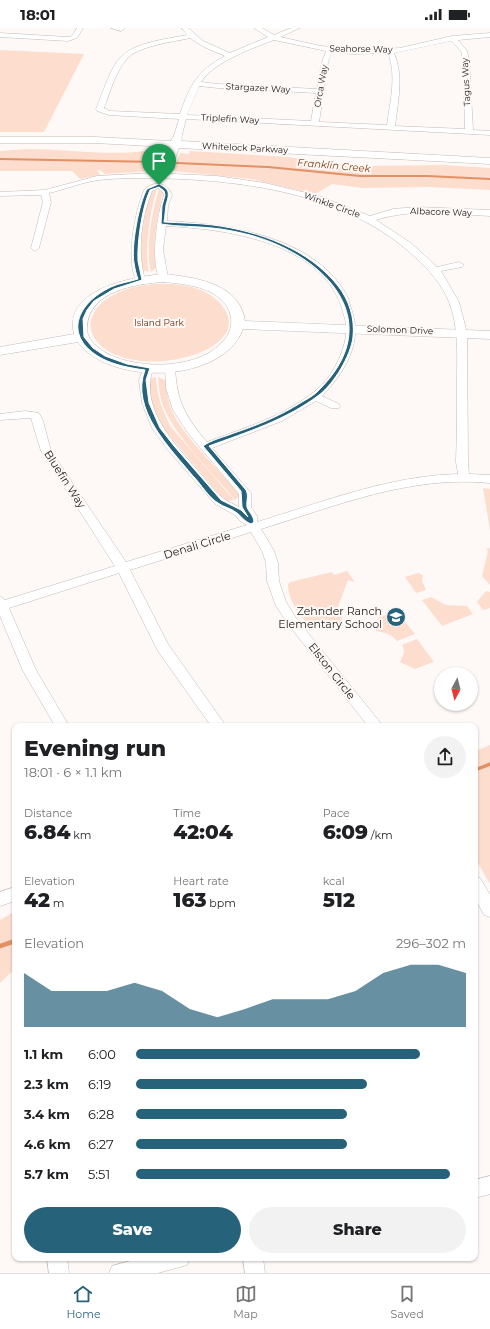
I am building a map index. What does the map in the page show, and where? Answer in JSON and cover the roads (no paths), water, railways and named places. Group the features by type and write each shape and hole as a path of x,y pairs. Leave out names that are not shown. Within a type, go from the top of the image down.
{"main road":[{"name":"Whitelock Parkway","path":"0,135 115,136 490,161"},
{"name":"Whitelock Parkway","path":"0,140 176,141 490,156"},
{"path":"161,180 176,141"},
{"path":"163,278 189,281 205,285 218,291 227,298 234,306 238,315 238,325 234,335 227,345 217,353 203,360 170,368 148,369 126,366 103,357 91,349 81,338 80,319 93,300 113,288 140,280 163,278"},
{"name":"Solomon Drive","path":"238,325 352,328 490,335"},
{"path":"0,351 81,338"}],"street":[{"path":"20,36 26,28"},
{"path":"0,36 68,39 75,37 80,28"},
{"path":"184,28 190,36 231,56"},
{"name":"Seahorse Way","path":"257,28 275,38 330,49 400,50 452,38 476,34 490,35"},
{"path":"176,141 183,117 196,83 202,75 213,66 231,56 297,28"},
{"name":"Triplefin Way","path":"190,36 154,44 132,51 123,58 100,106 100,109 103,112 109,113 490,133"},
{"name":"Tagus Way","path":"452,38 464,51 466,58 469,132"},
{"name":"Orca Way","path":"315,123 325,62 330,49"},
{"path":"390,50 395,60 396,74 391,127"},
{"name":"Stargazer Way","path":"196,83 320,91"},
{"name":"Winkle Circle","path":"0,194 45,192 97,178 116,176 161,180 217,178 266,185 316,198 370,219 408,245 434,270 454,302 462,333 462,462 464,477"},
{"path":"140,280 136,263 136,249 143,200 148,190 161,180 168,195 164,206 159,249 163,278"},
{"path":"35,248 47,202 45,192"},
{"name":"Albacore Way","path":"370,219 392,212 409,210 490,213"},
{"path":"162,223 214,226 252,234 280,245 309,260 326,274 343,296 350,317 352,328 350,343 339,368 315,396 289,412 266,423 206,446"},
{"path":"434,270 459,265"},
{"path":"170,368 171,388 178,410 192,431 245,493 244,507 251,516 252,524"},
{"path":"148,369 144,380 146,403 157,428 172,448 219,501 239,512 252,524"},
{"path":"315,396 335,406"},
{"name":"Bluefin Way","path":"0,417 25,414 35,416 38,421 46,451 123,568"},
{"name":"Denali Circle","path":"1,604 123,568 252,524 404,482 431,478 464,477 490,479"},
{"name":"Elston Circle","path":"252,524 268,551 280,603 292,621 374,723"},
{"path":"123,568 163,647 217,723"},
{"path":"1,604 30,671 60,723"},
{"path":"478,888 490,910"},
{"path":"0,900 12,895"},
{"path":"478,1188 490,1185"},
{"path":"57,1261 59,1273"},
{"path":"119,1273 168,1261"},
{"path":"253,1261 255,1273"}],"waterway":[{"name":"Franklin Creek","path":"0,159 159,162"},
{"name":"Franklin Creek","path":"177,163 268,167 360,176 427,176 490,179"},
{"path":"478,769 490,764"},
{"path":"0,946 12,942"}],"place":[{"name":"Zehnder Ranch Elementary School","path":"396,617"}],"park label":[{"name":"Island Park","path":"159,323"}]}
